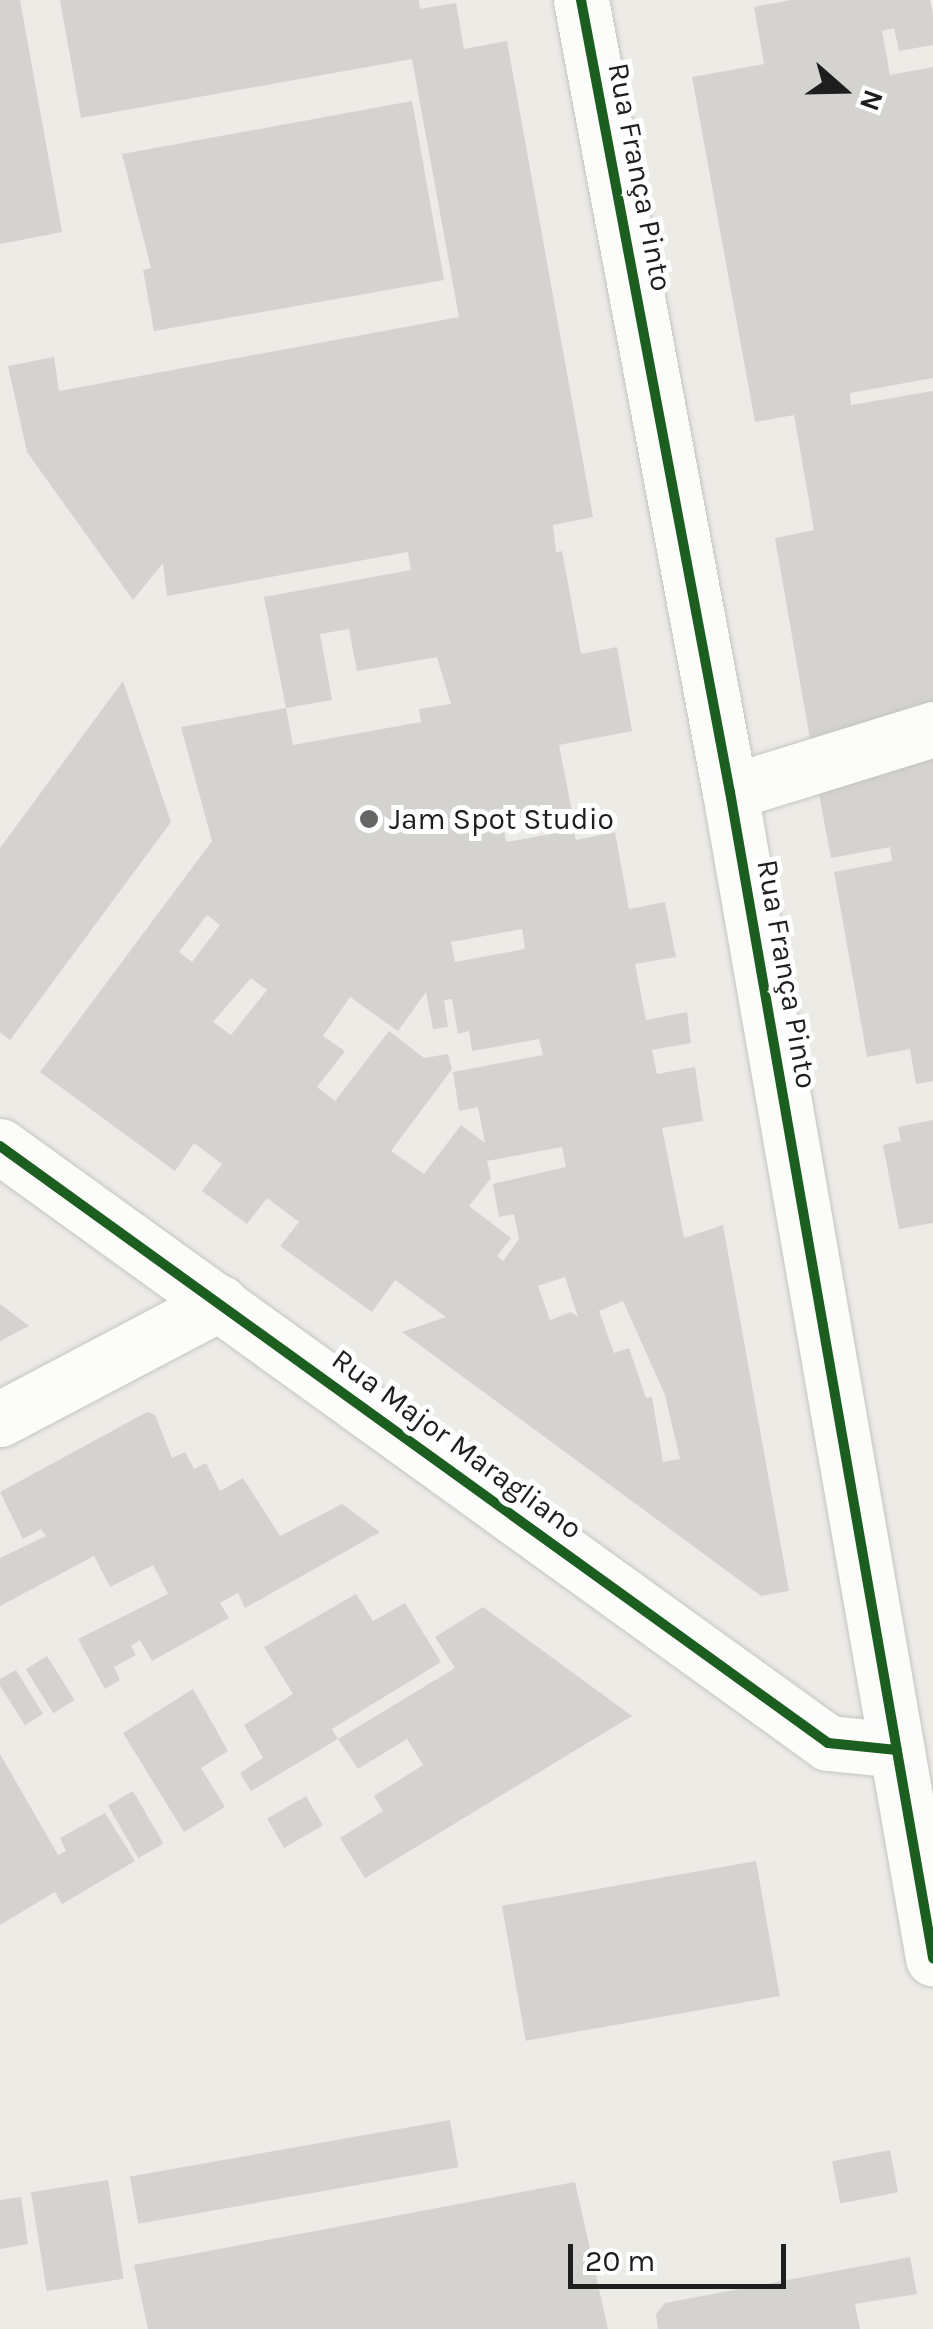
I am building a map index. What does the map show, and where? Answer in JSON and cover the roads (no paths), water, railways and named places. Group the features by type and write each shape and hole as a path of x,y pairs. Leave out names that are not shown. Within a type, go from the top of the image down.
{"street":[{"name":"Rua França Pinto","path":"581,0 730,792 933,1958"},
{"path":"730,792 933,730"},
{"name":"Rua Major Maragliano","path":"0,1146 828,1744 897,1750"},
{"path":"0,1419 220,1303"}],"place":[{"name":"Jam Spot Studio","path":"369,819"}]}
